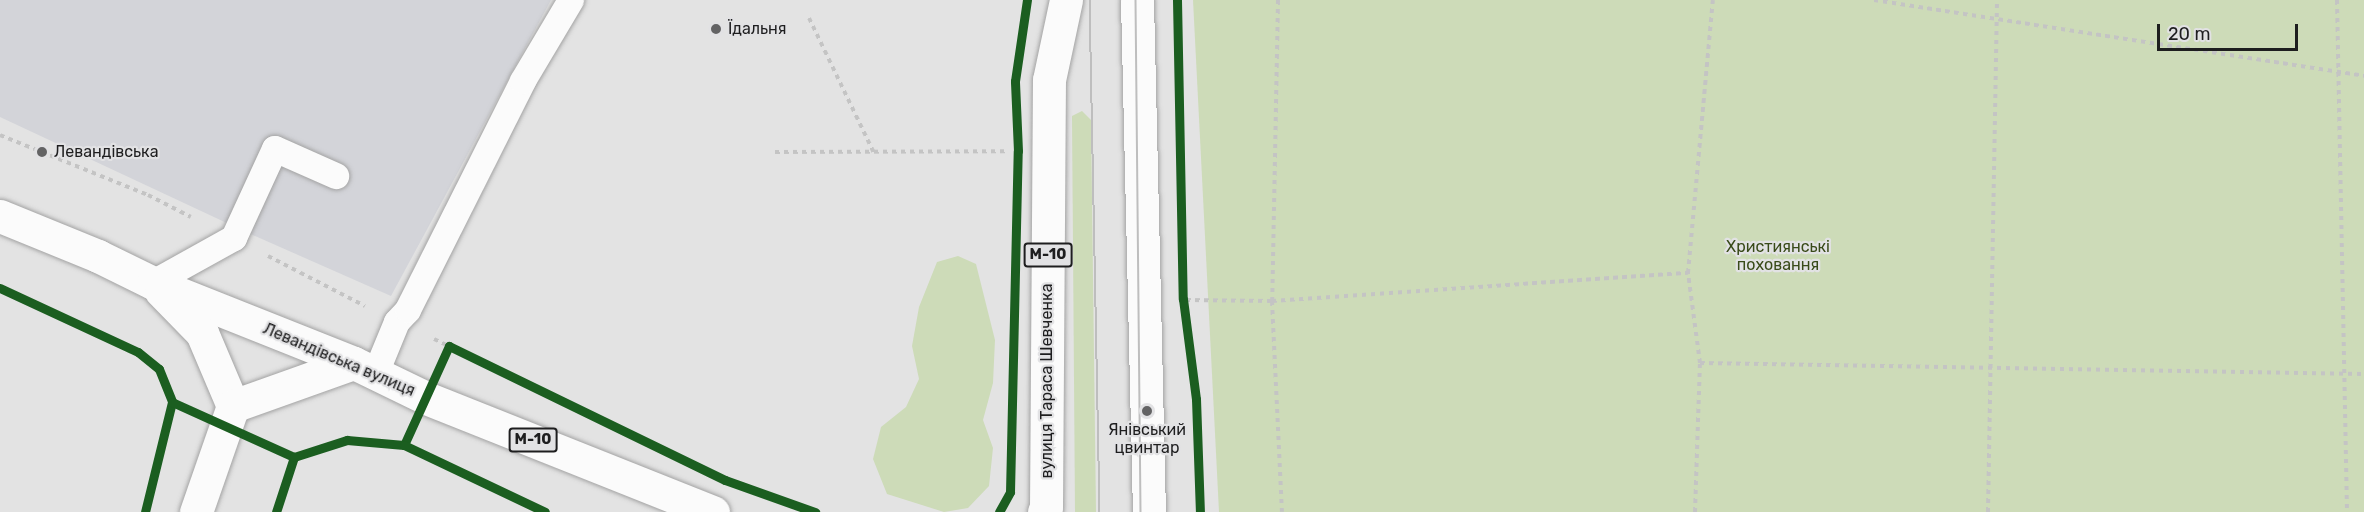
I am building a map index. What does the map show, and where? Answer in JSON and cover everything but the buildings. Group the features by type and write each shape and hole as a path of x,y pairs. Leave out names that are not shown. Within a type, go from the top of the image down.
{"main road":[{"name":"вулиця Тараса Шевченка","path":"1044,512 1046,507 1049,80 1066,0"},
{"path":"1137,0 1149,512"},
{"name":"Левандівська вулиця","path":"0,216 98,256 153,283 365,368 426,398 714,512"},
{"path":"153,283 202,333 229,416 196,512"},
{"path":"229,416 365,368"}],"lane":[{"path":"365,368 408,310 523,81 571,0"},
{"path":"153,283 234,238 274,149 336,176"}],"path":[{"path":"1278,0 1272,301 1282,512"},
{"path":"1695,512 1700,363 1688,273 1713,0"},
{"path":"1874,0 2364,76"},
{"path":"1988,512 1997,0"},
{"path":"2337,0 2347,512"},
{"path":"809,18 874,153"},
{"path":"0,135 148,195 397,322 449,346 404,445"},
{"path":"775,152 1018,152"},
{"path":"1183,299 1192,302 1272,301 1688,273"},
{"path":"43,308 138,352 159,369 172,402 145,512"},
{"path":"1700,363 2364,374"},
{"path":"172,402 229,416 294,457 347,440 404,445 545,512"},
{"path":"276,512 294,457"}],"shaded area":[{"path":"0,0 551,0 391,296 246,232 0,117"}],"green space":[{"name":"Християнські поховання","path":"1193,0 2364,0 2364,512 1219,512"},
{"path":"1082,111 1091,120 1096,512 1075,512 1072,116"},
{"path":"958,256 976,264 995,340 993,383 983,420 993,448 989,486 968,508 944,512 887,494 873,459 881,427 906,407 919,379 912,346 919,307 937,262"}],"tram line":[{"path":"1090,0 1100,512"},
{"path":"1136,0 1141,512"}],"cycle path":[{"path":"999,512 1010,492 1018,151 1015,81 1027,0"},
{"path":"1177,0 1183,299 1196,399 1200,512"},
{"path":"0,288 138,352 159,369 172,402 145,512"},
{"path":"404,445 449,346 725,480 815,512"},
{"path":"172,402 294,457"},
{"path":"276,512 294,457 347,440 404,445 545,512"}],"place":[{"name":"Їдальня","path":"716,29"},
{"name":"Левандівська","path":"42,152"},
{"name":"Янівський цвинтар","path":"1147,411"}]}
